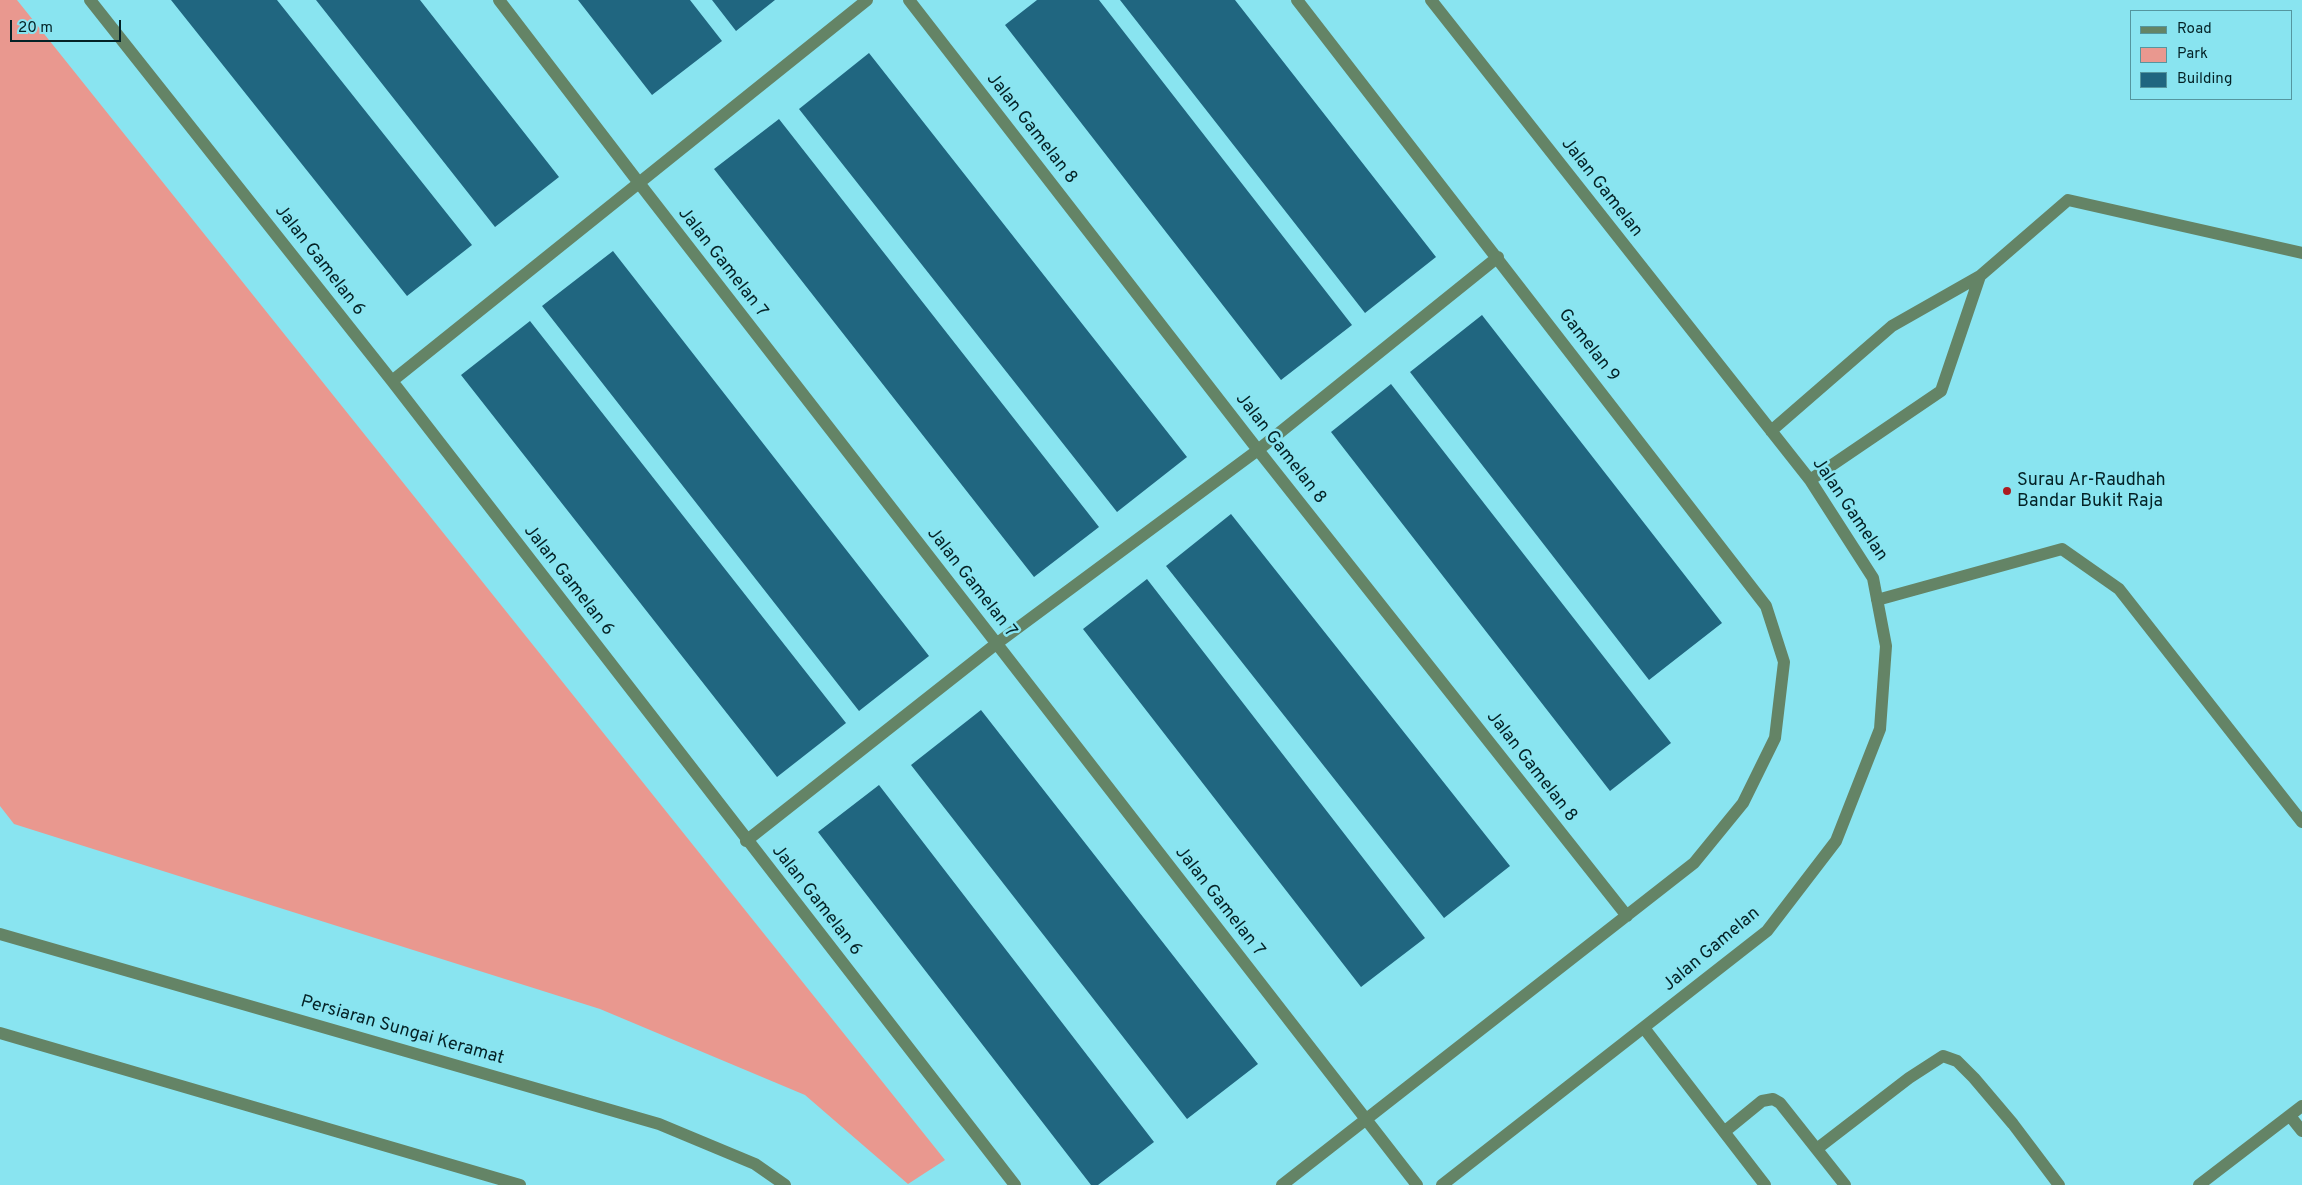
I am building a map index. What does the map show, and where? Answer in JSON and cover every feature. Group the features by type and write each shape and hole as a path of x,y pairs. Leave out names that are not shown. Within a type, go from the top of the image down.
{"street":[{"name":"Jalan Gamelan 6","path":"90,0 392,381 746,841 1015,1185"},
{"name":"Jalan Gamelan 7","path":"499,0 1417,1185"},
{"path":"392,381 868,0"},
{"name":"Jalan Gamelan 8","path":"909,0 1258,450 1626,916"},
{"name":"Gamelan 9","path":"1282,1185 1694,864 1744,803 1775,738 1784,662 1766,606 1498,257 1297,0"},
{"name":"Jalan Gamelan","path":"1431,0 1810,480 1873,578 1886,646 1880,729 1836,842 1767,931 1442,1185"},
{"path":"1772,431 1892,326 1980,276 2068,200 2302,253"},
{"path":"746,841 996,644 1258,450 1498,257"},
{"path":"1810,480 1941,391 1980,276"},
{"path":"1877,600 2062,549 2119,589 2302,822"},
{"name":"Persiaran Sungai Keramat","path":"0,934 660,1124 754,1164 785,1185"},
{"path":"1644,1028 1765,1185"},
{"path":"0,1033 520,1185"},
{"path":"1818,1148 1909,1078 1943,1056 1957,1061 1974,1078 2014,1124 2059,1185"},
{"path":"1724,1132 1762,1101 1773,1099 1780,1103 1818,1148 1845,1185"},
{"path":"2199,1185 2302,1106"},
{"path":"2290,1116 2302,1131"}],"green space":[{"path":"0,0 17,0 945,1160 908,1184 805,1095 600,1009 14,824 0,806"}],"building":[{"path":"171,0 277,0 472,245 407,296"},
{"path":"316,0 420,0 559,177 495,227"},
{"path":"578,0 690,0 722,41 652,95"},
{"path":"712,0 775,0 736,31"},
{"path":"1037,0 1099,0 1352,325 1281,380 1005,25"},
{"path":"1120,0 1235,0 1436,257 1365,313"},
{"path":"869,53 1187,457 1117,512 799,109"},
{"path":"779,119 1099,527 1034,577 714,169"},
{"path":"613,251 929,656 859,711 542,306"},
{"path":"1482,315 1722,623 1649,680 1410,372"},
{"path":"530,321 846,723 777,777 461,375"},
{"path":"1391,384 1671,743 1610,791 1331,432"},
{"path":"1231,514 1510,866 1444,918 1166,566"},
{"path":"1147,579 1425,938 1361,987 1083,629"},
{"path":"981,710 1258,1064 1187,1119 911,765"},
{"path":"879,785 1154,1142 1098,1185 1091,1185 818,832"}],"place":[{"name":"Surau Ar-Raudhah Bandar Bukit Raja","path":"2007,491"}]}
